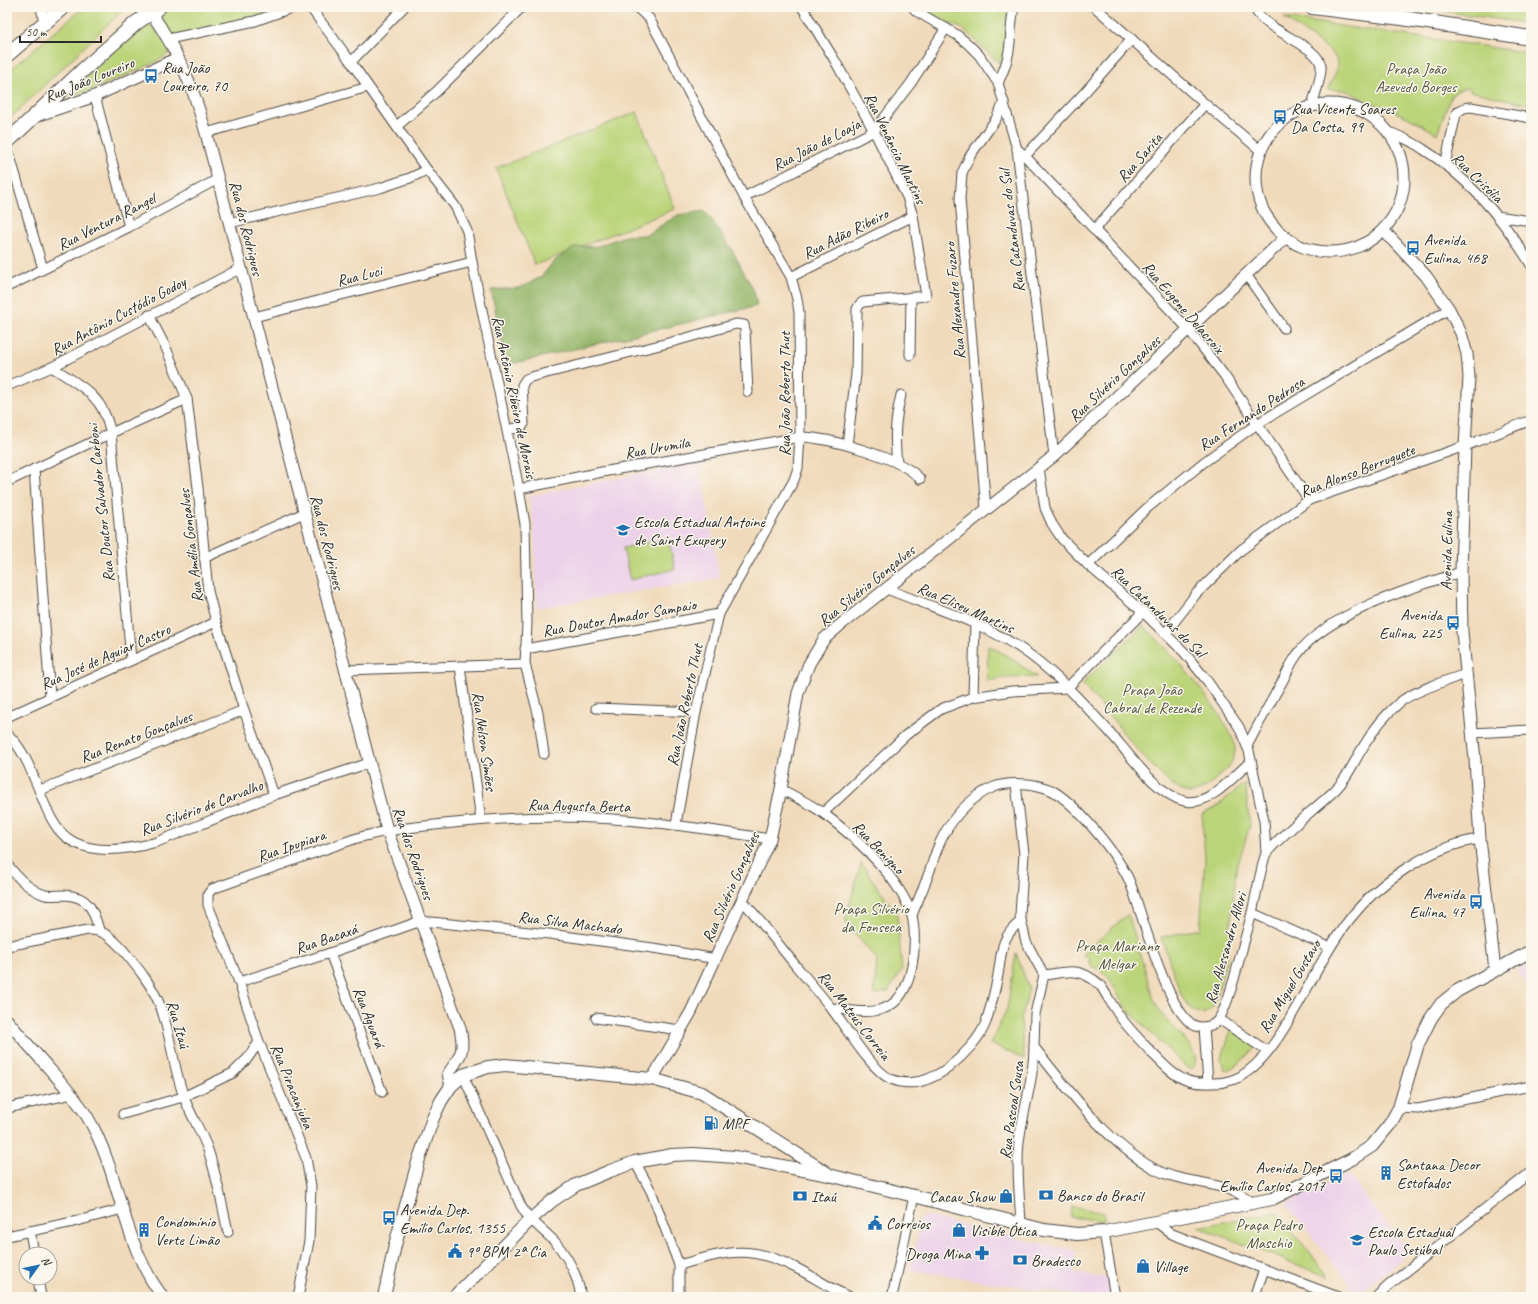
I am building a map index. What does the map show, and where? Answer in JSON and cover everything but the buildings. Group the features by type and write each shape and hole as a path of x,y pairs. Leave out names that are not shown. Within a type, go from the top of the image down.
{"main road":[{"path":"7,55 63,7"},
{"path":"1312,7 1402,18 1531,38"},
{"path":"7,142 83,70 152,9"},
{"path":"454,1297 530,1220 552,1202 576,1186 635,1162 672,1155 693,1154 735,1157 829,1175 1056,1233 1077,1234 1104,1232 1272,1199 1352,1159 1372,1146 1386,1130 1399,1108 1418,1044 1431,1018 1441,1004 1457,991 1531,951"},
{"path":"384,1297 395,1245 418,1162 441,1100 451,1086 463,1075 488,1067 505,1065 652,1079 702,1093 829,1175"},
{"path":"771,1164 779,1155 780,1150 778,1142"}],"street":[{"path":"41,7 44,22"},
{"path":"168,39 255,21 294,7"},
{"name":"Rua Antônio Ribeiro de Morais","path":"310,7 397,126 427,170 455,206 466,231 519,489 524,524 527,623 525,649 526,664 538,713 544,754"},
{"path":"351,62 404,7"},
{"path":"397,126 436,92 522,7"},
{"name":"Rua João Roberto Thut","path":"636,7 648,18 744,197 791,277 799,312 800,437 798,468 794,480 719,614 696,712 676,824"},
{"name":"Rua Venâncio Martins","path":"802,7 834,59 874,131 907,197 913,216 926,296 863,302 857,309 856,374 847,444"},
{"path":"912,7 916,11 957,35 973,49 998,83 1003,73 1009,51 1014,7"},
{"path":"1095,7 1205,104 1260,150"},
{"path":"1254,7 1259,16 1266,22 1318,58 1321,67 1312,105"},
{"name":"Rua dos Rodrigues","path":"152,9 192,88 206,133 387,830 460,1028 462,1049 459,1059 448,1074 451,1086"},
{"name":"Rua João de Loaja","path":"744,197 874,131 911,83 946,28"},
{"path":"1025,156 1132,39"},
{"name":"Rua João Loureiro","path":"32,118 95,96 178,58"},
{"name":"Rua Catanduvas do Sul","path":"998,83 1016,149 1054,456"},
{"path":"206,133 368,87"},
{"path":"95,96 128,228"},
{"name":"Rua Alexandre Fuzaro","path":"986,510 960,199 962,173 970,156 996,119 1004,102"},
{"path":"1333,103 1353,107 1372,117 1387,131 1398,150 1404,171 1403,192 1396,213 1384,231 1366,244 1347,252 1325,253 1304,249 1285,238 1268,221 1258,199 1255,174 1260,150 1272,130 1290,114 1312,105 1333,103"},
{"name":"Rua Sarita","path":"1094,230 1205,104"},
{"path":"1445,165 1456,114 1465,107 1531,118"},
{"name":"Rua Crisólia","path":"1387,131 1423,149 1445,165 1472,189 1518,242 1531,265"},
{"path":"7,146 43,269"},
{"name":"Rua Eugene Delacroix","path":"1016,149 1025,156 1189,330 1224,375 1309,500"},
{"path":"229,223 380,188 410,178 427,170"},
{"name":"Rua Ventura Rangel","path":"7,287 128,228 218,179"},
{"name":"Rua Adão Ribeiro","path":"791,277 913,216"},
{"path":"1497,216 1531,221"},
{"name":"Avenida Eulina","path":"1384,231 1426,276 1449,309 1461,333 1467,354 1469,377 1461,572 1462,632 1472,733 1480,839 1495,970"},
{"name":"Rua Silvério Gonçalves","path":"652,1079 691,1012 770,839 781,789 798,693 809,664 824,639 1054,456 1285,238"},
{"name":"Rua Luci","path":"254,317 472,262"},
{"name":"Rua Antônio Custódio Godoy","path":"7,386 52,367 241,268"},
{"path":"1246,276 1284,328"},
{"path":"910,355 911,297"},
{"name":"Rua Fernando Pedrosa","path":"1088,565 1146,509 1204,462 1257,424 1449,309"},
{"name":"Rua Amélia Gonçalves","path":"149,315 166,348 187,399 198,488 208,591 216,622 244,710 274,795"},
{"path":"507,430 521,427 524,424 522,385 531,377 672,342 736,324 744,326 745,330 748,392"},
{"name":"Rua Doutor Salvador Carboni","path":"52,367 86,390 96,400 105,414 110,433 131,660"},
{"path":"897,463 895,423 901,395"},
{"path":"7,482 110,433 187,399"},
{"name":"Rua Alonso Berruguete","path":"1165,634 1196,594 1242,550 1309,500 1465,446 1531,420"},
{"name":"Rua Urumila","path":"519,489 602,472 800,437 809,437 847,444 897,463 916,474 920,479"},
{"name":"Rua Catanduvas do Sul","path":"1039,468 1045,508 1052,524 1062,539 1088,565 1143,612 1184,652 1208,682 1239,727 1247,746 1251,761 1264,821 1266,852"},
{"path":"34,469 50,698"},
{"path":"204,558 304,513"},
{"path":"1247,746 1297,655 1313,638 1340,620 1387,598 1419,585 1461,572"},
{"name":"Rua Eliseu Martins","path":"887,589 975,624 1019,647 1045,666 1107,728 1152,781 1164,793 1172,797 1185,802 1196,802 1207,799 1251,761"},
{"path":"823,813 917,726 941,709 973,697 1012,691 1067,688 1143,612"},
{"name":"Rua Doutor Amador Sampaio","path":"525,649 719,614"},
{"name":"Rua José de Aguiar Castro","path":"7,717 216,622"},
{"path":"973,697 975,624"},
{"path":"345,670 526,664"},
{"name":"Rua Nelson Simões","path":"460,666 481,820"},
{"path":"1266,852 1336,789 1348,775 1365,744 1390,711 1402,700 1435,685 1466,674"},
{"path":"596,708 696,712"},
{"name":"Rua Renato Gonçalves","path":"40,790 244,710"},
{"path":"1472,733 1531,730"},
{"name":"Rua Silvério de Carvalho","path":"7,734 21,750 54,824 64,836 79,844 95,849 117,850 139,847 157,842 274,795 369,763"},
{"path":"1016,784 1024,854 1020,915 1026,942 1044,975 1035,1014 1034,1048 1081,1105 1106,1132 1154,1169 1173,1176 1229,1189 1244,1196 1253,1203"},
{"name":"Rua Alessandro Allori","path":"912,915 948,827 970,802 984,792 1000,785 1016,784 1039,786 1049,789 1058,794 1073,808 1103,840 1128,878 1170,996 1186,1020 1195,1027 1204,1027 1214,1024 1219,1019 1229,996 1252,913 1266,852"},
{"name":"Rua Benigno","path":"781,789 823,813 856,840 882,866 899,889 912,915 915,950 911,975 900,997 887,1008 873,1012 831,1008"},
{"name":"Rua Augusta Berta","path":"387,830 481,820 559,817 676,824 770,839"},
{"name":"Rua Ipupiara","path":"208,894 212,889 225,884 354,838 387,830"},
{"name":"Rua Miguel Gustavo","path":"1044,975 1071,971 1078,972 1096,981 1121,1017 1165,1066 1186,1080 1221,1083 1233,1080 1247,1072 1267,1050 1293,1014 1329,947 1349,919 1369,898 1391,878 1433,853 1455,844 1480,839"},
{"path":"7,864 21,880 46,895 74,895 88,903 99,930 88,930 7,946"},
{"name":"Rua Piracanjuba","path":"208,894 208,905 240,982 259,1042 306,1158 311,1186 309,1241 298,1297"},
{"name":"Rua Mateus Correia","path":"742,900 766,927 831,1008 878,1071 891,1079 906,1084 920,1082 936,1076 955,1062 974,1042 984,1026 991,1006 998,975 1001,952 1007,935 1012,928 1021,921"},
{"path":"1252,913 1329,947"},
{"name":"Rua Bacaxá","path":"240,982 330,953 421,921"},
{"name":"Rua Silva Machado","path":"421,921 557,935 660,949 716,959"},
{"name":"Rua Itaú","path":"99,930 104,932 113,940 142,973 152,988 161,1007 167,1027 177,1076 183,1096 207,1149 228,1232"},
{"name":"Rua Aguará","path":"330,953 382,1092"},
{"path":"596,1018 680,1030"},
{"path":"1219,1019 1267,1050"},
{"path":"7,1021 72,1094 94,1128 103,1148 139,1254 156,1288 163,1297"},
{"path":"1204,1027 1208,1083"},
{"path":"123,1114 183,1096 233,1073 247,1059 259,1042"},
{"name":"Rua Pascoal Sousa","path":"1021,1225 1018,1170 1019,1143 1033,1071 1034,1048"},
{"path":"463,1075 521,1206 530,1220 554,1242 565,1257 576,1276 581,1297"},
{"path":"1399,1108 1418,1109 1531,1086"},
{"path":"7,1108 72,1094"},
{"path":"635,1162 651,1191 679,1264 679,1297"},
{"path":"1376,1297 1531,1172"},
{"path":"892,1297 914,1196"},
{"path":"7,1236 123,1209"},
{"path":"1156,1222 1172,1234 1338,1297"},
{"path":"30,1231 33,1246"},
{"path":"1104,1232 1115,1297"},
{"path":"679,1264 723,1253 753,1253 781,1261 850,1297"},
{"path":"1254,1297 1264,1270"},
{"path":"39,1286 41,1297"}],"shaded area":[{"name":"Escola Estadual Antoine de Saint Exupery","path":"699,462 720,578 537,608 534,525 528,496"},
{"path":"1531,963 1531,994 1517,970"},
{"name":"Escola Estadual Paulo Setúbal","path":"1348,1173 1409,1253 1364,1289 1348,1287 1351,1284 1285,1204"},
{"path":"924,1215 994,1233 1077,1251 1073,1273 1108,1278 1108,1297 1086,1297 910,1270 921,1218"}],"green space":[{"path":"84,7 126,7 7,121 7,72"},
{"path":"159,7 293,7 168,39 155,9"},
{"path":"918,7 1008,7 1005,48 1000,64 963,29 921,11"},
{"path":"1415,7 1531,7 1531,24"},
{"name":"Praça João Azevedo Borges","path":"1284,18 1531,53 1531,105 1470,91 1468,87 1457,91 1451,96 1437,134 1413,120 1383,106 1382,108 1347,91 1327,89 1337,69 1334,55"},
{"path":"150,25 161,34 171,51 149,65 100,87 75,95 80,84 139,26"},
{"path":"637,112 675,209 535,265 496,168"},
{"path":"704,211 712,220 733,252 754,291 757,306 507,365 491,290 518,288 530,283 542,276 554,261 575,247 598,246 625,236 646,235 678,215"},
{"path":"668,538 675,569 630,580 623,548"},
{"name":"Praça João Cabral de Rezende","path":"1143,626 1167,649 1198,686 1225,723 1233,739 1235,751 1231,763 1207,787 1198,791 1189,793 1185,792 1176,787 1154,768 1083,685 1085,681"},
{"path":"988,645 1011,658 1037,677 1004,678 987,681"},
{"path":"1245,783 1250,825 1236,871 1228,952 1215,1004 1209,1011 1202,1014 1194,1011 1188,1006 1182,997 1161,937 1200,929 1205,859 1202,814 1215,808"},
{"name":"Praça Silvério da Fonseca","path":"861,863 897,915 902,970 888,992 874,995 877,960 845,922"},
{"name":"Praça Mariano Melgar","path":"1128,914 1156,1003 1161,1013 1179,1032 1192,1049 1195,1057 1195,1064 1190,1069 1187,1068 1126,1008 1109,978 1101,971 1090,965 1089,958 1083,956 1085,954 1084,953"},
{"path":"1016,953 1029,989 1021,1020 1024,1059 990,1044 1007,1009"},
{"path":"1231,1030 1256,1046 1239,1064 1225,1070 1221,1060"},
{"path":"1072,1206 1104,1213 1104,1221 1071,1217"},
{"name":"Praça Pedro Maschio","path":"1277,1212 1329,1277 1198,1227"}],"place":[{"name":"Rua João Loureiro, 70","path":"151,76"},
{"name":"Rua Vicente Soares Da Costa, 99","path":"1280,117"},
{"name":"Avenida Eulina, 468","path":"1413,248"},
{"name":"Escola Estadual Antoine de Saint Exupery","path":"623,530"},
{"name":"Avenida Eulina, 225","path":"1453,623"},
{"name":"Avenida Eulina, 47","path":"1476,902"},
{"name":"MPF","path":"711,1123"},
{"name":"Santana Decor Estofados","path":"1386,1173"},
{"name":"Avenida Dep. Emílio Carlos, 2017","path":"1336,1176"},
{"name":"Banco do Brasil","path":"1046,1195"},
{"name":"Itaú","path":"800,1196"},
{"name":"Cacau Show","path":"1006,1196"},
{"name":"Avenida Dep. Emílio Carlos, 1355","path":"389,1218"},
{"name":"Correios","path":"875,1223"},
{"name":"Condomínio Verte Limão","path":"144,1230"},
{"name":"Visible Ótica","path":"959,1230"},
{"name":"Escola Estadual Paulo Setúbal","path":"1357,1240"},
{"name":"9º BPM 2ª Cia","path":"455,1251"},
{"name":"Droga Mina","path":"982,1253"},
{"name":"Bradesco","path":"1020,1260"},
{"name":"Village","path":"1143,1266"}]}
